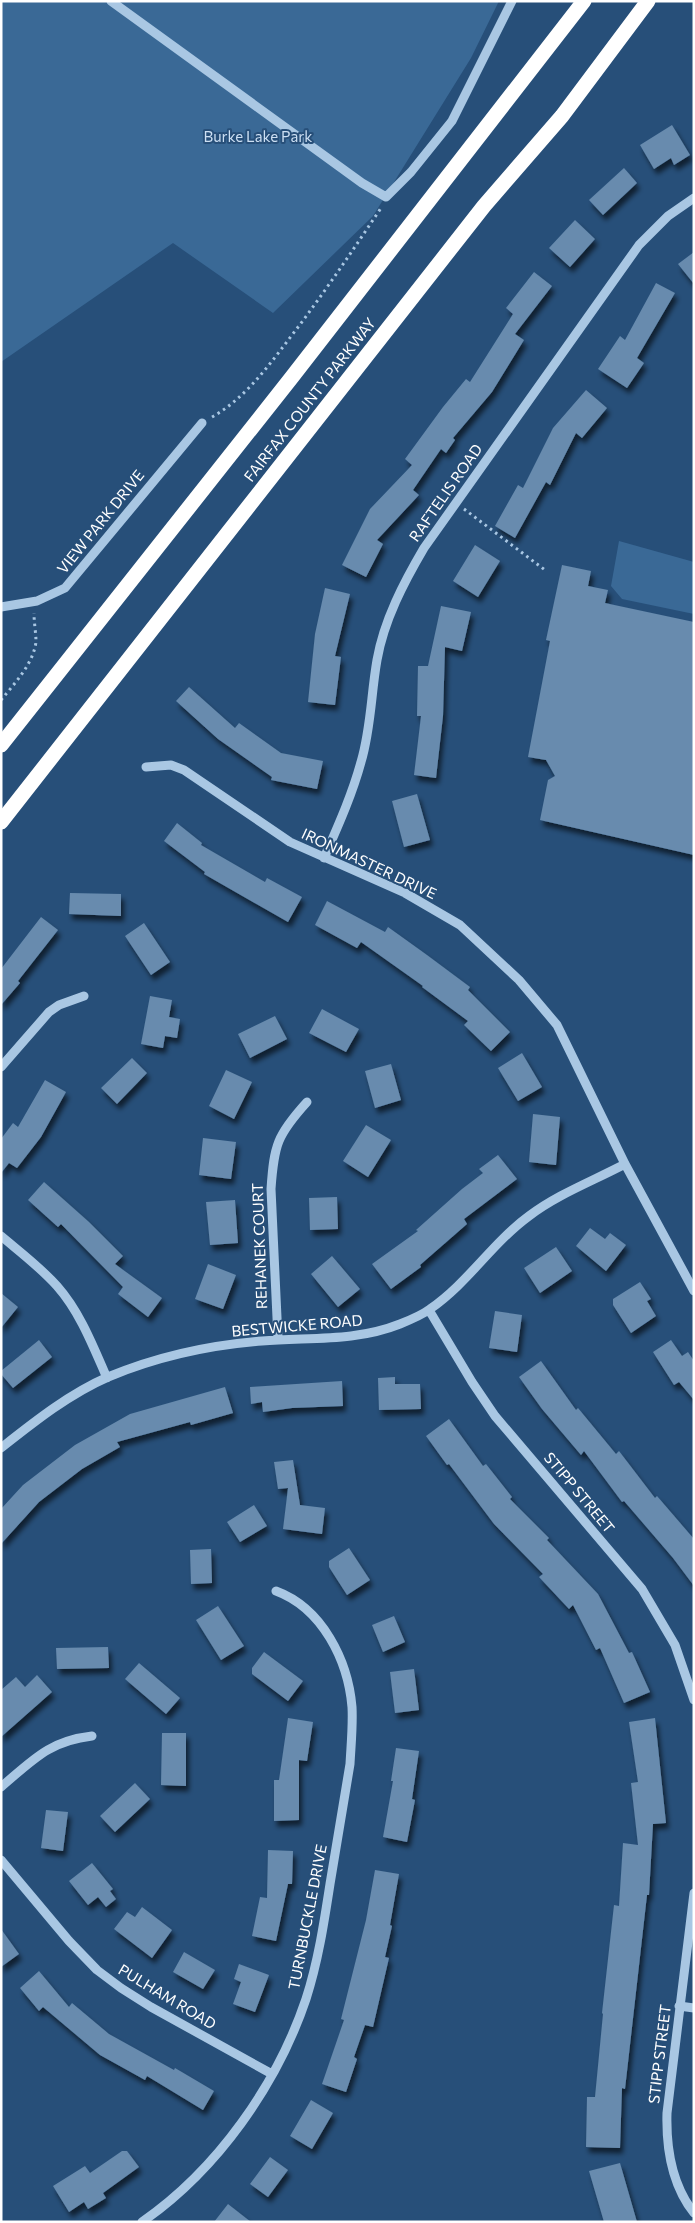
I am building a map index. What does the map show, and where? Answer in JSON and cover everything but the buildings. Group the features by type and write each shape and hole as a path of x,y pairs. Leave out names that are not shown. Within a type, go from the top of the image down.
{"highway":[{"name":"FAIRFAX COUNTY PARKWAY","path":"1,745 286,385 584,1"},
{"name":"FAIRFAX COUNTY PARKWAY","path":"1,822 484,206 562,116 648,1"}],"street":[{"path":"111,1 362,183 386,197 411,172 452,121 512,1"},
{"name":"RAFTELIS ROAD","path":"324,858 351,794 362,760 378,658 385,630 409,573 424,548 639,246 668,216 694,198"},
{"name":"VIEW PARK DRIVE","path":"1,607 37,601 54,595 70,583 202,422"},
{"name":"IRONMASTER DRIVE","path":"146,767 172,765 184,770 266,828 290,842 405,893 460,925 518,980 557,1025 626,1164 694,1292"},
{"path":"1,1067 49,1012 58,1005 84,996"},
{"name":"REHANEK COURT","path":"278,1339 271,1189 272,1168 276,1147 284,1127 306,1102"},
{"name":"BESTWICKE ROAD","path":"1,1448 72,1397 107,1378 191,1352 241,1342 356,1336 399,1324 429,1310 451,1293 507,1235 529,1216 554,1200 626,1164"},
{"path":"1,1236 40,1269 66,1297 76,1312 107,1378"},
{"name":"STIPP STREET","path":"429,1310 472,1382 495,1416 642,1589 665,1624 675,1645 694,1700"},
{"name":"TURNBUCKLE DRIVE","path":"145,2221 203,2169 235,2131 272,2074 287,2046 300,2014 316,1963 350,1764 353,1732 348,1685 341,1662 330,1638 318,1619 299,1602 276,1591"},
{"path":"1,1787 52,1746 71,1739 92,1736"},
{"name":"PULHAM ROAD","path":"1,1860 69,1941 97,1970 121,1988 152,2007 272,2074"},
{"name":"STIPP STREET","path":"694,1892 679,2006 666,2135 676,2181 683,2198 694,2213"},
{"path":"679,2006 694,2008"}],"path":[{"path":"202,422 230,405 266,369 327,289 383,205 386,197"},
{"path":"456,503 545,570"},
{"path":"1,700 20,678 32,656 36,641 34,611 37,601"}],"green space":[{"name":"Burke Lake Park","path":"1,1 499,1 471,58 373,216 273,313 173,243 1,362"},
{"path":"619,541 694,562 694,614 622,599 611,586"}]}
